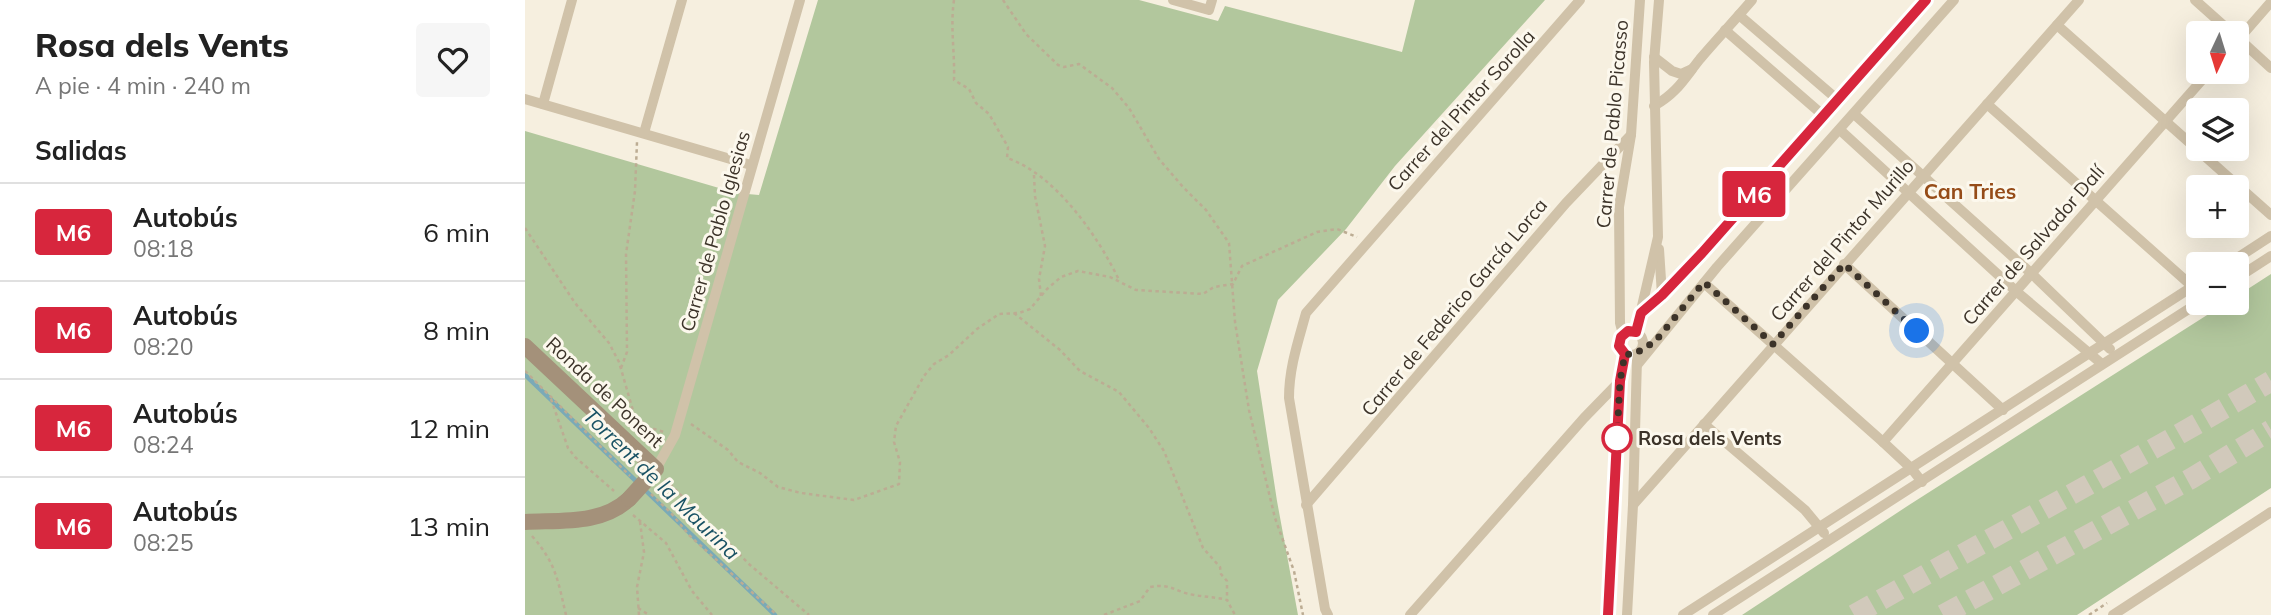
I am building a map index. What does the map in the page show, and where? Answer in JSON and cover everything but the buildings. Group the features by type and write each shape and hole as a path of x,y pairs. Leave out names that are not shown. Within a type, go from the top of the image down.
{"main road":[{"name":"Ronda de Ponent","path":"525,346 657,475"},
{"path":"527,527 594,518 611,512 657,475"}],"street":[{"path":"543,104 572,0"},
{"path":"641,132 682,0"},
{"name":"Carrer de Pablo Iglesias","path":"657,475 675,435 800,0"},
{"path":"1173,0 1211,5"},
{"name":"Carrer del Pintor Sorolla","path":"1367,242 1580,0"},
{"name":"Carrer de Pablo Picasso","path":"1623,334 1620,323 1619,207 1631,135 1640,0"},
{"name":"Carrer de Pablo Picasso","path":"1659,0 1654,57 1654,106 1662,295"},
{"path":"1654,106 1669,98 1680,87 1692,69 1752,0"},
{"path":"1641,313 1662,295 1927,0"},
{"path":"1625,354 1633,356 1643,352 1954,0"},
{"name":"Carrer del Pintor Murillo","path":"1633,505 2079,0"},
{"path":"2195,0 2218,21"},
{"path":"2249,24 2271,2"},
{"path":"1739,15 1838,100"},
{"path":"2057,25 2271,215"},
{"path":"1725,30 1824,116"},
{"path":"2249,49 2271,68"},
{"path":"1654,57 1672,71 1681,74 1692,69"},
{"name":"Carrer de Salvador Dalí","path":"1883,442 2198,84"},
{"path":"525,99 751,164"},
{"path":"1987,104 2186,276"},
{"path":"1854,114 2032,274 2106,343 2115,356"},
{"path":"1840,130 2017,292 2102,364"},
{"name":"Carrer de Federico García Lorca","path":"1306,505 1566,203 1631,135"},
{"path":"2246,252 2271,236"},
{"name":"Carrer de Pablo Picasso","path":"1636,332 1658,237"},
{"path":"1328,615 1306,505 1289,398 1293,358 1310,305 1367,242"},
{"path":"2249,270 2271,256"},
{"path":"1844,264 2003,410"},
{"path":"1704,282 1883,442 1921,481"},
{"path":"1683,615 2186,291"},
{"path":"1713,615 2186,311"},
{"path":"1608,615 1620,381 1625,354 1619,344 1623,334 1628,331 1636,332 1643,338 1643,352 1627,615"},
{"path":"1410,615 1620,381"},
{"path":"1704,424 1805,510 1829,541"},
{"path":"2113,615 2269,516"}],"path":[{"path":"954,0 951,22 955,52 954,80 969,89 975,103 989,114 1008,147 1007,158 1034,173 1071,205 1097,239 1119,280"},
{"path":"1003,0 1025,34 1058,65 1064,67 1079,64 1112,88 1129,108 1159,159 1206,210 1229,243 1235,322 1257,446 1275,518 1294,571 1303,615"},
{"path":"621,368 627,352 626,254 641,132"},
{"path":"1034,173 1035,196 1045,246 1039,271 1041,296"},
{"path":"525,228 575,303 609,343 621,368 636,417 641,435 636,440"},
{"path":"1233,284 1242,266 1317,232 1337,229 1367,242"},
{"path":"691,424 729,450 738,462 778,486 801,494 854,500 899,484 900,462 894,442 896,426 923,376 934,364 999,314 1030,309 1062,276 1078,271 1119,280 1136,290 1203,295 1214,287 1233,284"},
{"path":"1014,313 1080,371 1119,392 1149,428 1164,451 1203,548 1227,581 1227,600 1235,615"},
{"path":"550,396 568,448 625,501 640,522 666,543 692,591 712,615"},
{"path":"636,417 648,427 669,433"},
{"path":"617,463 622,454"},
{"path":"657,475 750,565 809,615"},
{"path":"639,615 637,587 644,552 640,522"},
{"path":"527,527 545,549 561,589 566,615"},
{"path":"1104,615 1140,601 1150,587 1162,585 1192,595 1227,600"},
{"path":"638,608 649,615"}],"green space":[{"path":"818,0 1139,0 1218,21 1225,6 1402,52 1415,0 1545,0 1395,166 1346,229 1278,300 1257,371 1298,615 525,615 525,131 736,193 759,195"},
{"path":"2271,274 2271,488 2077,615 1742,615 2207,315 2249,315 2249,288"}],"waterway":[{"name":"Torrent de la Maurina","path":"525,375 638,483"},
{"name":"Torrent de la Maurina","path":"644,489 775,615"}],"tunnel":[{"path":"1854,615 2271,381"},
{"path":"1943,615 2192,478 2271,430"}],"bus line":[{"name":"M6","path":"1608,615 1620,381 1625,354 1619,346 1621,337 1628,331 1636,332 1641,313 1702,253 1926,0"}],"place":[{"name":"Rosa dels Vents","path":"1617,438"}],"district":[{"name":"Can Tries","path":"1970,192"}],"route":[{"path":"1617,438 1620,381 1625,354 1636,355 1644,346 1653,344 1704,282 1773,344 1844,264 1917,331"}]}
